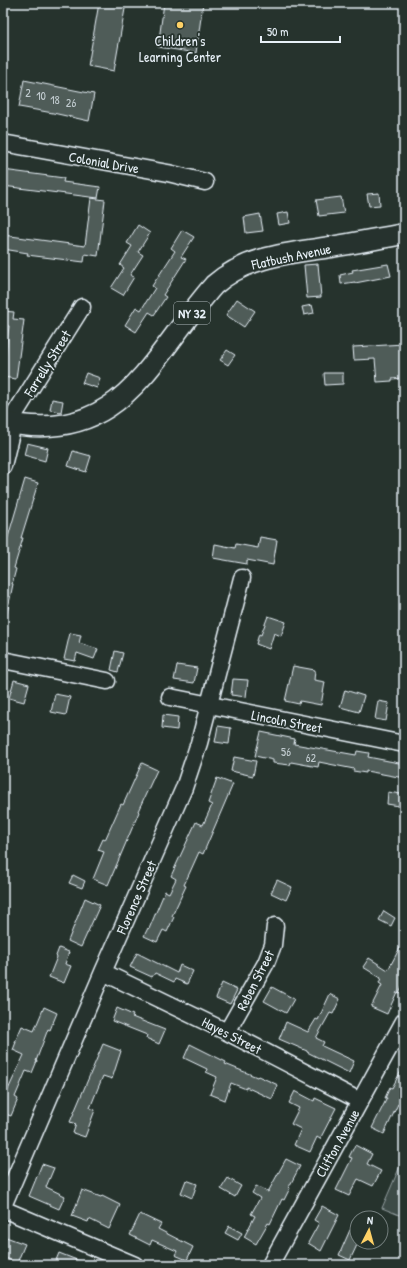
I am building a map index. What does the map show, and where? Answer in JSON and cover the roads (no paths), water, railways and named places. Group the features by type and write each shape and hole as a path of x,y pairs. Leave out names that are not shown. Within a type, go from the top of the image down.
{"main road":[{"name":"Flatbush Avenue","path":"9,423 45,427 62,425 79,422 94,416 110,406 139,381 214,285 238,268 252,262 286,254 364,242 404,234"}],"street":[{"name":"Colonial Drive","path":"3,143 168,173 205,182"},
{"name":"Farrelly Street","path":"3,466 9,423 82,307"},
{"name":"Florence Street","path":"3,1207 103,972 184,788 199,743 242,578"},
{"path":"3,660 107,681"},
{"name":"Lincoln Street","path":"170,697 404,744"},
{"name":"Reben Street","path":"228,1032 266,963 273,945 274,926"},
{"name":"Hayes Street","path":"103,972 228,1032 360,1101"},
{"name":"Clifton Avenue","path":"270,1265 404,1021"},
{"path":"3,1207 135,1265"}],"place":[{"name":"Children's Learning Center","path":"180,25"}]}
